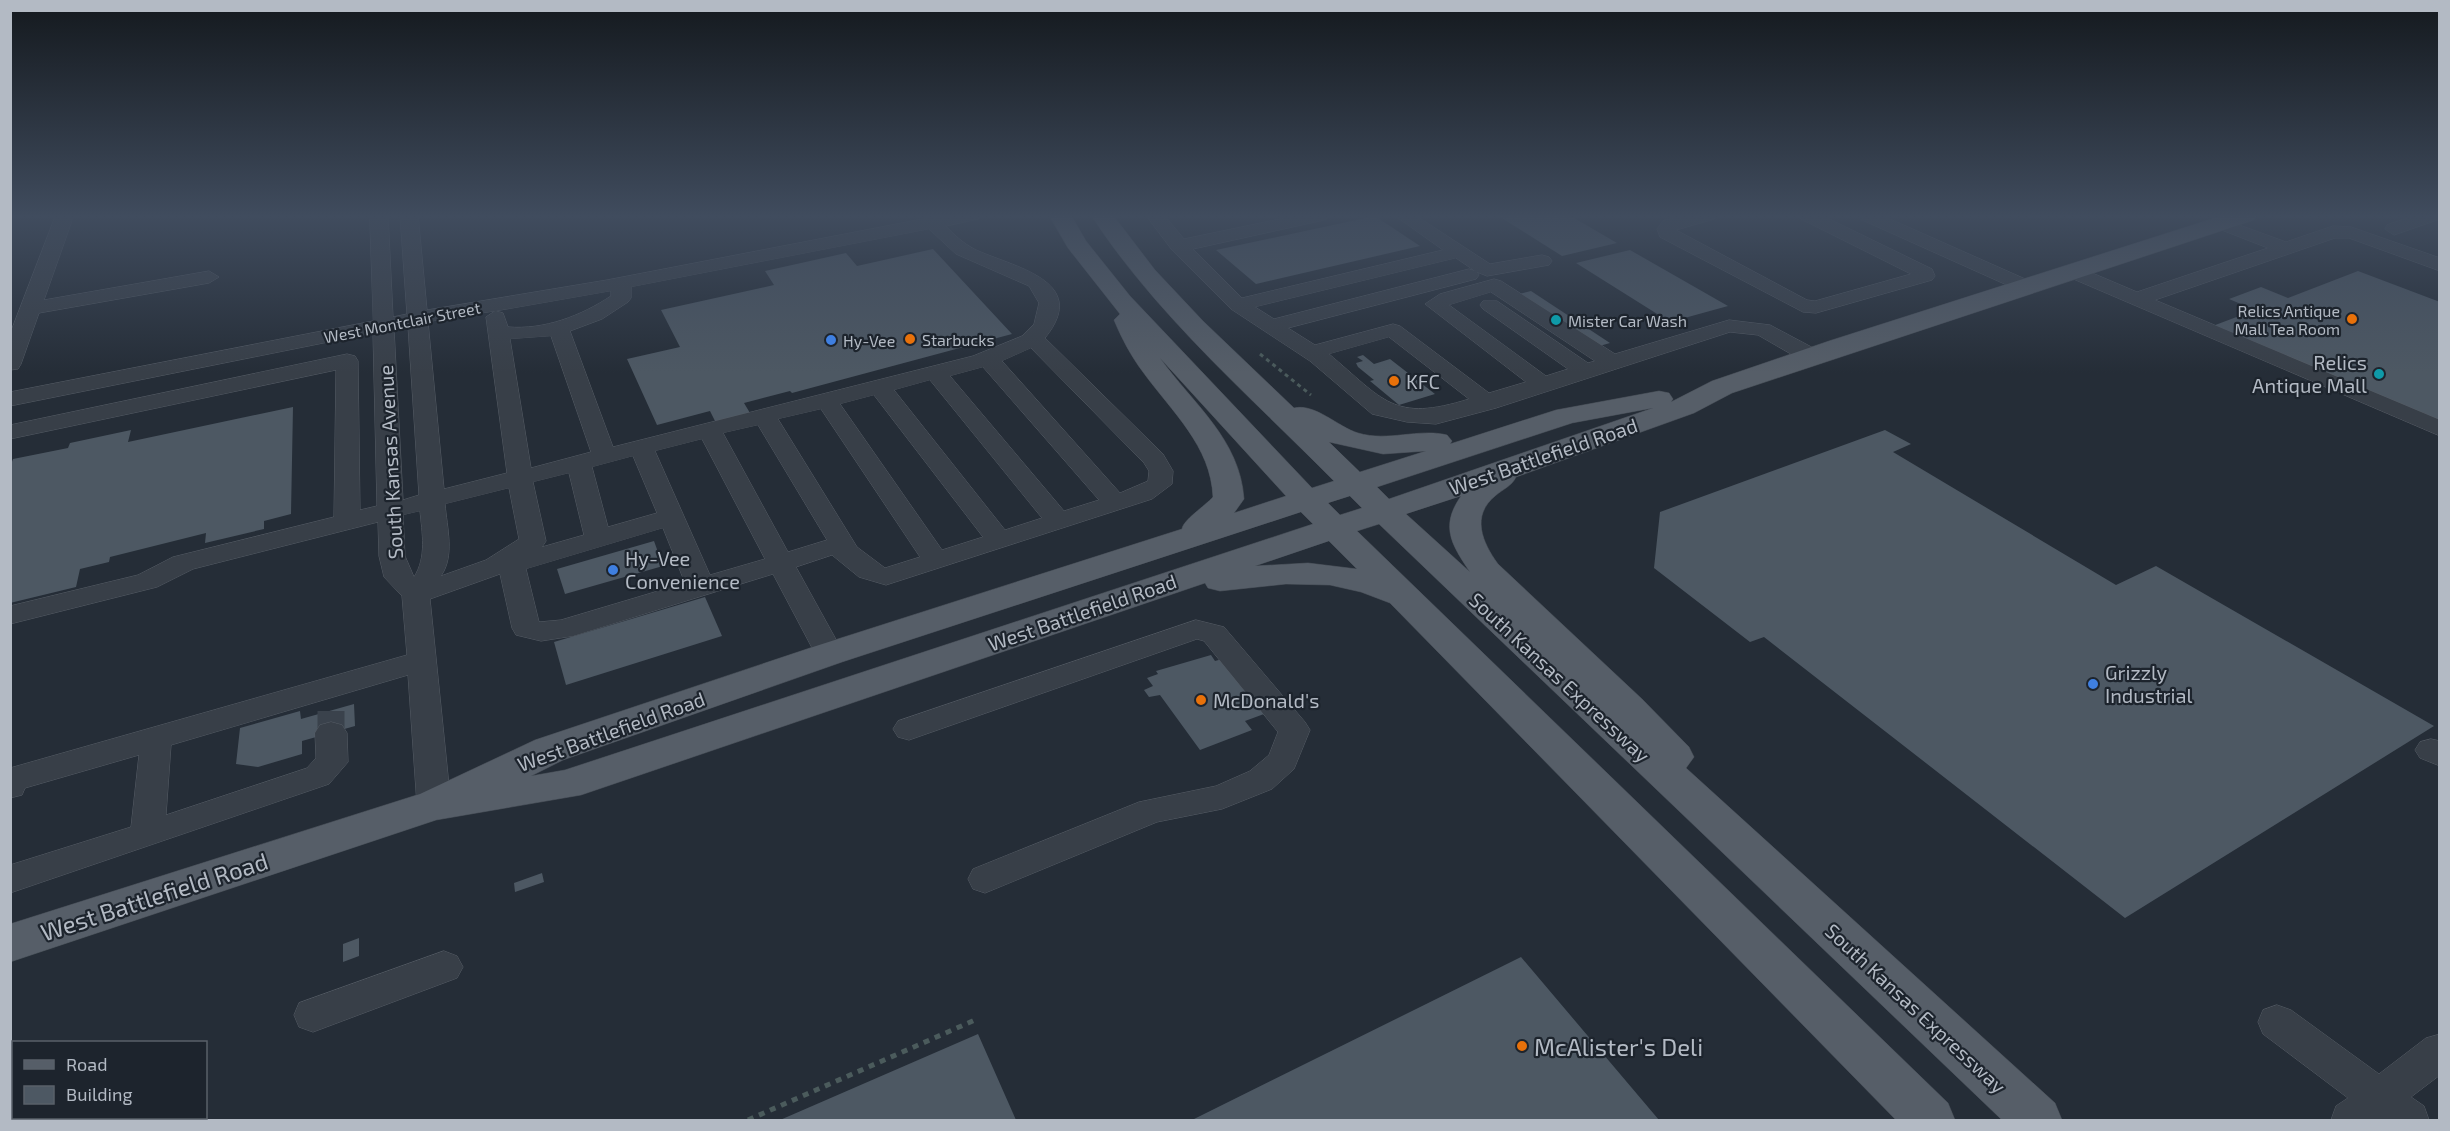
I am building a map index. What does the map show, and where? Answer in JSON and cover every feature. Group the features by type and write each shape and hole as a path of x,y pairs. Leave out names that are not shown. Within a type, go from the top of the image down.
{"main road":[{"path":"1095,268 1121,301 1305,498 1930,1120"},
{"name":"South Kansas Expressway","path":"1142,268 1194,326 1354,483 1753,858 2037,1120"},
{"name":"West Battlefield Road","path":"434,805 567,785 1525,464 1684,407 1722,387 2081,268"},
{"path":"1121,301 1129,327 1146,361 1205,432 1228,475 1228,499 1222,508 1198,526 1166,543"},
{"path":"1194,326 1316,426 1358,443 1390,447 1411,445 1566,416"},
{"name":"West Battlefield Road","path":"10,943 434,805 549,750 829,654 1166,543 1566,416 1722,387"},
{"path":"1525,464 1496,481 1472,501 1466,510 1463,530 1473,554 1486,571 1665,746 1753,858"},
{"path":"1050,623 1182,588 1275,574 1340,576 1372,584 1403,598"}],"street":[{"path":"10,364 47,268"},
{"name":"South Kansas Avenue","path":"380,268 392,556 398,577 416,594 433,568 436,547 414,268"},
{"name":"West Montclair Street","path":"10,399 418,318 703,268"},
{"path":"10,615 147,581 183,563 765,417 1012,351 1033,338 1047,322 1052,305 1047,291 1029,278 1004,268"},
{"path":"1201,268 1238,305 1312,352 1380,409 1407,415 1436,417 1488,403 1729,326 1763,329 1811,356"},
{"path":"1238,305 1392,268"},
{"path":"1483,268 1487,270"},
{"path":"1271,326 1501,268"},
{"path":"1732,268 1803,306 1816,307 1925,276 1925,273 1914,268"},
{"path":"1984,268 2025,286"},
{"path":"2137,299 2228,268"},
{"path":"2071,271 2439,429"},
{"path":"33,308 209,277"},
{"path":"498,332 524,333 558,327 608,308 621,298 621,284"},
{"path":"1544,385 1436,304 1447,298 1494,285 1613,363"},
{"path":"494,304 520,479 533,541 526,551 511,562"},
{"path":"1490,305 1586,371"},
{"path":"558,327 605,457"},
{"path":"1312,352 1393,330 1488,403"},
{"path":"765,417 845,549 870,574 886,577 1143,494 1160,484 1161,471 1154,459 1033,338"},
{"path":"273,377 274,347"},
{"path":"988,359 1115,503"},
{"path":"10,432 347,361 347,522"},
{"path":"936,373 1059,522"},
{"path":"880,387 1000,541"},
{"path":"826,401 937,562"},
{"path":"710,430 829,654"},
{"path":"642,448 701,587"},
{"path":"579,464 598,539"},
{"path":"434,805 416,594 511,562 671,518"},
{"path":"511,562 526,628 541,632 563,629 832,547 845,549"},
{"path":"909,729 1196,629 1214,634 1293,729 1283,761 1261,780 1222,797 1151,811 985,879"},
{"path":"11,782 156,738 331,710 422,662"},
{"path":"10,879 318,776 332,762 331,710"},
{"path":"147,835 156,738"},
{"path":"313,1015 444,967"},
{"path":"2277,1022 2380,1113 2439,1051"}],"path":[{"path":"1260,354 1313,396"},
{"path":"748,1120 975,1020"}],"building":[{"name":"Hy-Vee","path":"779,268 950,268 1012,334 792,393 790,391 744,403 753,418 718,427 710,411 657,425 627,359 680,347 661,310 774,285 765,271"},
{"path":"1237,268 1326,268 1256,284"},
{"path":"1584,268 1661,268 1728,306 1670,322"},
{"name":"Relics Antique Mall","path":"2358,271 2440,302 2440,421 2210,327 2255,310 2229,299 2261,287 2288,298"},
{"name":"Mister Car Wash","path":"1531,291 1610,343 1582,351 1504,298"},
{"path":"1363,355 1374,364 1390,359 1435,394 1399,405 1370,381 1374,380 1358,367 1356,363 1363,361 1357,357"},
{"path":"293,407 291,514 264,521 264,529 205,543 206,533 110,557 109,562 80,569 76,587 10,603 10,467 13,459 68,448 70,443 131,430 128,442"},
{"name":"Grizzly Industrial","path":"1885,430 1911,444 1893,452 2116,585 2156,566 2434,726 2125,918 1764,637 1750,642 1654,568 1660,512"},
{"path":"654,541 663,566 565,594 557,569"},
{"path":"705,597 722,636 566,685 554,642"},
{"path":"1211,655 1215,661 1222,659 1264,714 1245,721 1252,730 1200,750 1160,695 1149,697 1144,690 1153,686 1147,678 1158,674 1156,671"},
{"path":"354,704 355,726 302,741 302,754 258,767 236,764 240,728 300,711 301,719"},
{"path":"542,873 544,882 515,892 514,883"},
{"path":"359,938 359,956 343,962 343,944"},
{"path":"1521,957 1659,1120 1192,1120"},
{"path":"978,1034 1016,1120 780,1120"}],"tunnel":[{"path":"331,711 331,733"}],"place":[{"name":"Relics Antique Mall Tea Room","path":"2352,319"},
{"name":"Mister Car Wash","path":"1556,320"},
{"name":"Starbucks","path":"910,339"},
{"name":"Hy-Vee","path":"831,340"},
{"name":"Relics Antique Mall","path":"2379,374"},
{"name":"KFC","path":"1394,381"},
{"name":"Hy-Vee Convenience","path":"613,570"},
{"name":"Grizzly Industrial","path":"2093,684"},
{"name":"McDonald's","path":"1201,700"},
{"name":"McAlister's Deli","path":"1522,1046"}]}
